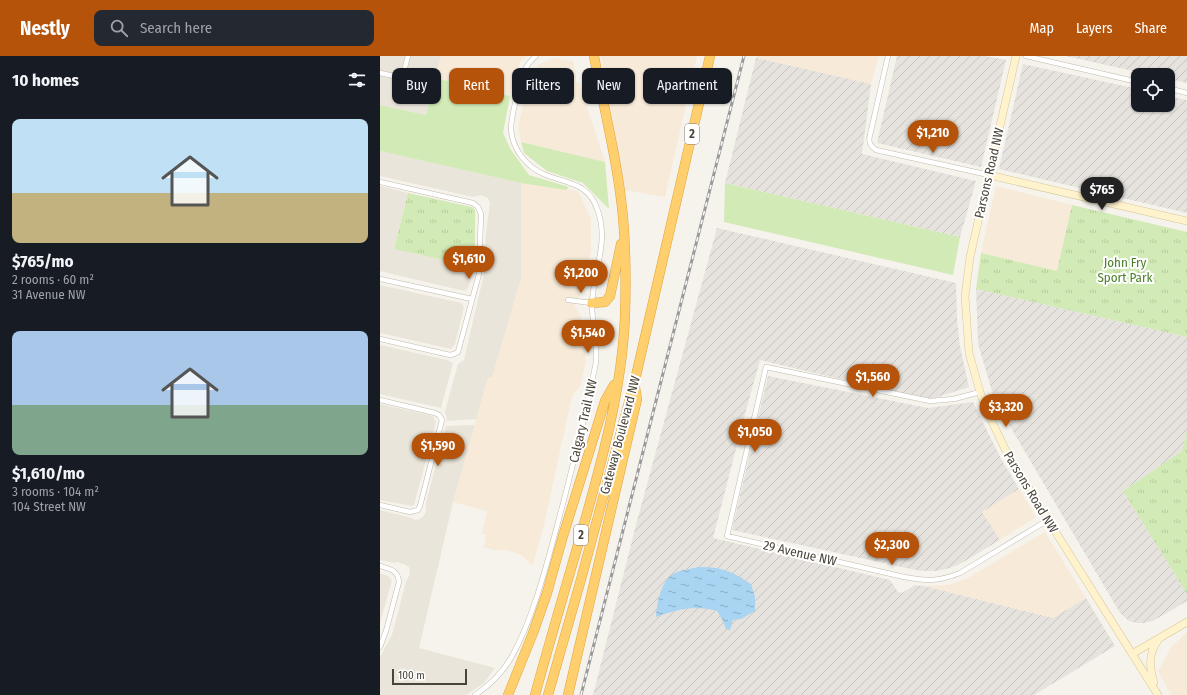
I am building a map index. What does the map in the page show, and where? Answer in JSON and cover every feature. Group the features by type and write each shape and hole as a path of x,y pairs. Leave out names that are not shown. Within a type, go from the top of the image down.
{"highway":[{"name":"Calgary Trail NW","path":"535,695 603,453 620,373 625,305 624,231 615,163 594,56"},
{"name":"Gateway Boulevard NW","path":"548,695 635,380 710,56"},
{"path":"592,303 605,302 610,296 624,231"},
{"path":"508,695 533,633 547,593 563,536 606,401 620,373"},
{"path":"568,695 637,399 635,380"}],"main road":[{"name":"Parsons Road NW","path":"1016,56 971,251 966,296 969,353 986,409 1005,449 1157,693"},
{"path":"989,175 1187,221"},
{"path":"1132,654 1187,622"},
{"path":"1157,693 1151,672 1150,656 1154,645 1163,636"}],"street":[{"path":"380,73 401,76 408,56"},
{"name":"Calgary Trail NW","path":"475,695 488,686 502,670 517,648 533,607 548,560 577,450 596,362 592,303 602,248 601,226 598,211 587,192 574,184 546,175 532,168 522,158 513,140 511,123 520,82 525,68 536,56"},
{"path":"888,56 870,135 870,143 876,150 989,175"},
{"path":"1026,56 1131,80"},
{"path":"1175,90 1187,93"},
{"path":"380,182 469,202 478,207 481,214 479,271 460,348 456,354 448,354 380,339"},
{"path":"380,279 472,300"},
{"path":"568,300 592,303"},
{"name":"29 Avenue NW","path":"980,392 957,398 930,401 766,367 727,536 924,581 950,577 960,573 1048,520"},
{"path":"380,400 435,413 440,417 441,422 420,506 415,511 410,512 380,505"},
{"path":"380,566 392,570 398,575 399,586 380,647"}],"shaded area":[{"path":"380,56 441,56 438,68 392,68 392,104 429,104 426,115 380,105"},
{"path":"441,56 527,56 521,61 518,68 512,68 512,86 510,96 504,95 504,68 449,68 449,81 441,79 441,68 438,68"},
{"path":"601,56 697,56 694,68 643,68 643,104 686,104 665,197 625,190 610,104 635,104 635,68 603,68"},
{"path":"757,56 879,56 871,84 756,58"},
{"path":"897,56 985,56 1006,60 981,167 877,143"},
{"path":"1066,56 1187,56 1187,83 1175,80 1175,68 1131,68 1131,71"},
{"path":"552,58 573,61 576,76 575,82 579,82 582,91 582,104 586,104 605,162 521,142 518,127 523,104 574,104 574,68 536,68 538,65"},
{"path":"756,58 871,84 862,154 976,181 960,237 725,183"},
{"path":"1023,64 1131,87 1131,112 1175,112 1175,97 1187,100 1187,213 999,169"},
{"path":"380,151 521,183 521,279 492,378 488,378 477,419 447,421 445,411 458,364 464,360 484,274 486,233 490,203 488,198 481,195 473,197 380,176"},
{"path":"521,183 578,191 591,219 591,249 584,288 574,304 581,316 586,361 580,387 572,396 544,525 533,565 523,556 513,552 493,550 484,547 486,535 482,534 487,511 453,502 488,377 492,377 521,279"},
{"path":"380,186 408,193 394,249 475,267 468,288 464,291 380,271"},
{"path":"996,186 1072,205 1057,271 981,253"},
{"path":"717,228 956,283 960,347 969,387 928,400 760,360 713,538 890,580 898,592 902,593 915,585 923,586 1053,618 1086,598 1115,646 1034,695 593,695 637,521"},
{"path":"380,285 461,303 464,307 455,344 451,349 380,333"},
{"path":"976,289 1187,337 1187,431 1182,451 1123,491 1187,594 1187,601 1153,621 1144,623 1129,621 1120,613 995,401 978,344"},
{"path":"380,345 447,360 453,363 441,408 380,394"},
{"path":"768,376 928,408 973,402 1000,457 1019,489 982,512 1000,540 960,564 950,568 937,571 920,571 732,530"},
{"path":"380,404 433,416 436,422 414,505 412,506 380,500"},
{"path":"475,425 453,502 419,648 495,668 484,683 466,695 380,695 380,657 392,635 406,582 410,574 409,567 404,564 380,560 380,510 416,520 422,518 426,512 426,503 446,426"},
{"path":"1019,489 1036,517 1000,540 982,512"},
{"path":"1045,532 1086,598 1053,618 923,586 949,585 968,578"},
{"path":"380,573 388,576 392,580 380,623"},
{"path":"1187,632 1187,695 1171,695 1158,671 1172,646"}],"green space":[{"path":"441,79 449,81 449,104 504,104 504,95 510,96 503,133 511,150 529,175 569,187 566,190 521,183 380,151 380,105 426,115 429,104 441,104"},
{"path":"521,142 605,162 609,209 583,183 547,171 524,153"},
{"path":"725,183 960,237 953,275 724,222"},
{"path":"408,193 472,207 475,210 475,267 394,249"},
{"name":"John Fry Sport Park","path":"1072,205 1187,232 1187,337 976,289 981,253 1057,271"},
{"path":"1187,431 1187,594 1123,491 1182,451"}],"water":[{"path":"698,567 720,569 738,576 751,584 755,597 755,611 741,619 733,620 730,630 726,629 717,611 708,609 686,609 656,617 657,606 662,588 669,578 673,574"}],"railway":[{"path":"581,695 744,56"}]}
